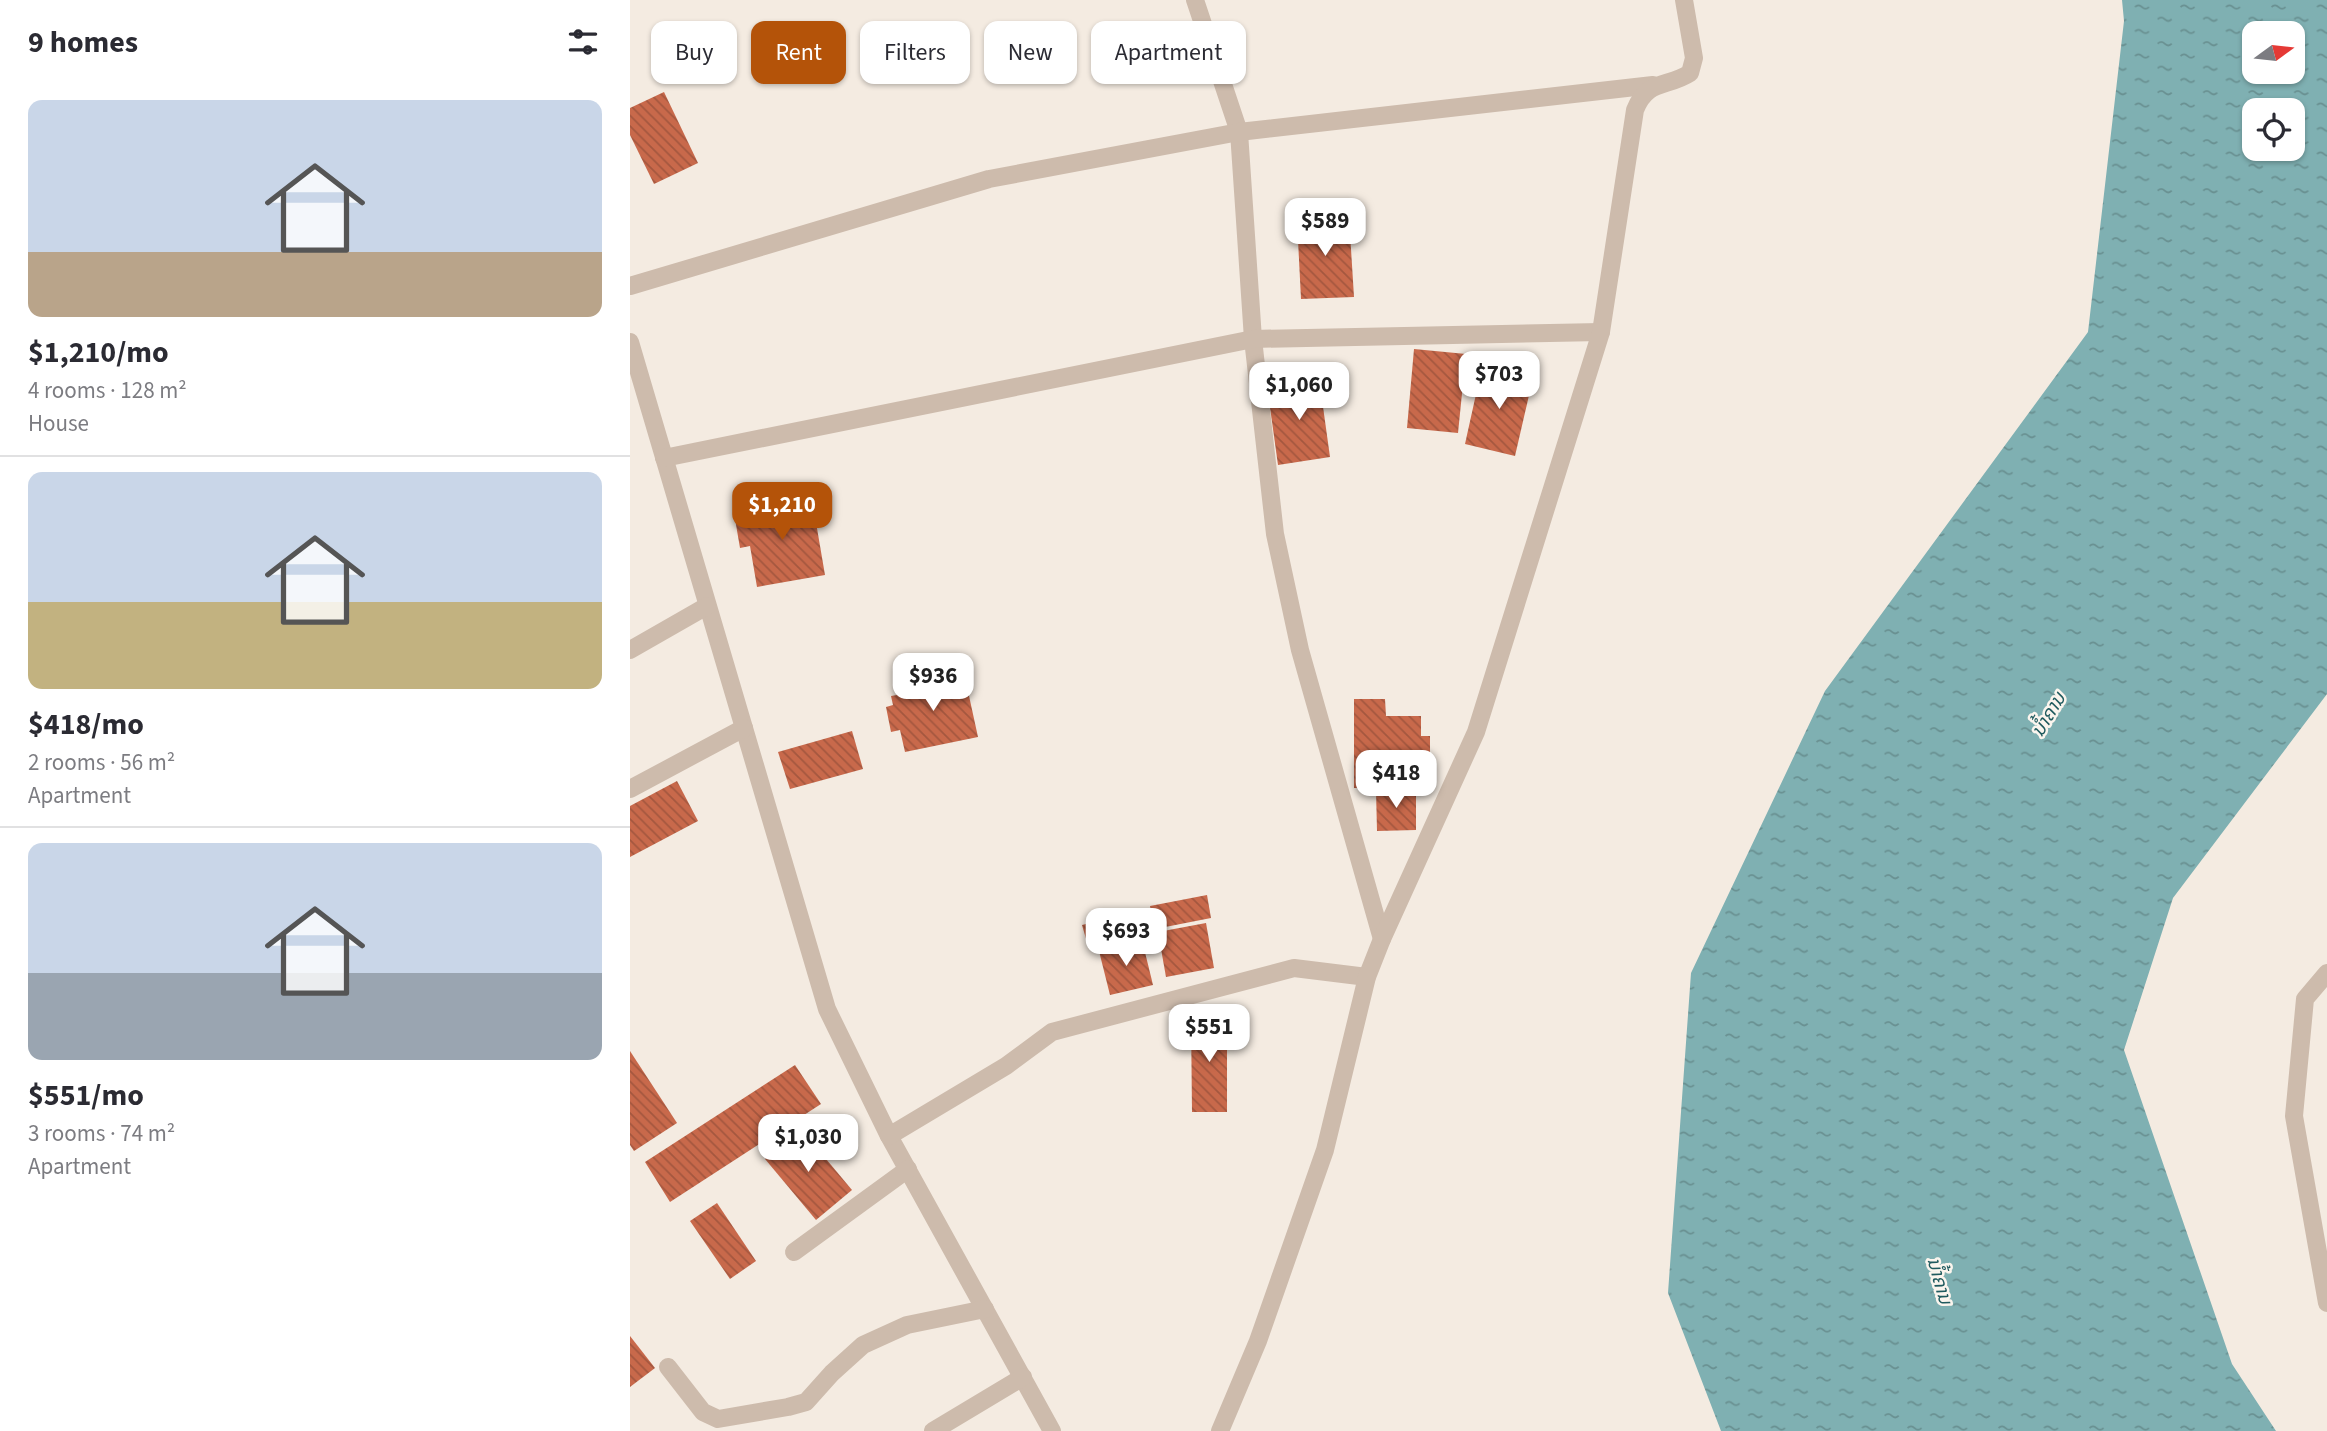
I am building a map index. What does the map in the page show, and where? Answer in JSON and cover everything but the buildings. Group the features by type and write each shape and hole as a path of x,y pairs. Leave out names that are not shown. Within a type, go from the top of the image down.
{"street":[{"path":"1195,0 1239,132 1253,339 1275,534 1300,650 1381,939"},
{"path":"630,286 989,179 1239,132 1679,80 1690,73 1694,58 1684,0"},
{"path":"1220,1431 1258,1341 1325,1150 1367,977 1381,939 1476,733 1601,332 1635,110 1639,100 1653,85"},
{"path":"664,458 1253,339 1601,332"},
{"path":"630,342 827,1009 889,1136 1052,1431"},
{"path":"630,650 707,606"},
{"path":"630,789 744,728"},
{"path":"889,1136 1006,1066 1052,1032 1294,968 1367,977"},
{"path":"2327,973 2305,999 2294,1116 2327,1303"},
{"path":"794,1252 908,1169"},
{"path":"668,1367 703,1412 718,1419 788,1407 806,1402 832,1373 863,1345 906,1325 985,1308"},
{"path":"933,1431 1023,1377"}],"water":[{"name":"ນ້ຳຄານ","path":"2122,0 2327,0 2327,694 2173,898 2124,1050 2232,1364 2276,1431 1721,1431 1668,1293 1691,973 1825,691 2088,332 2124,21"}]}
